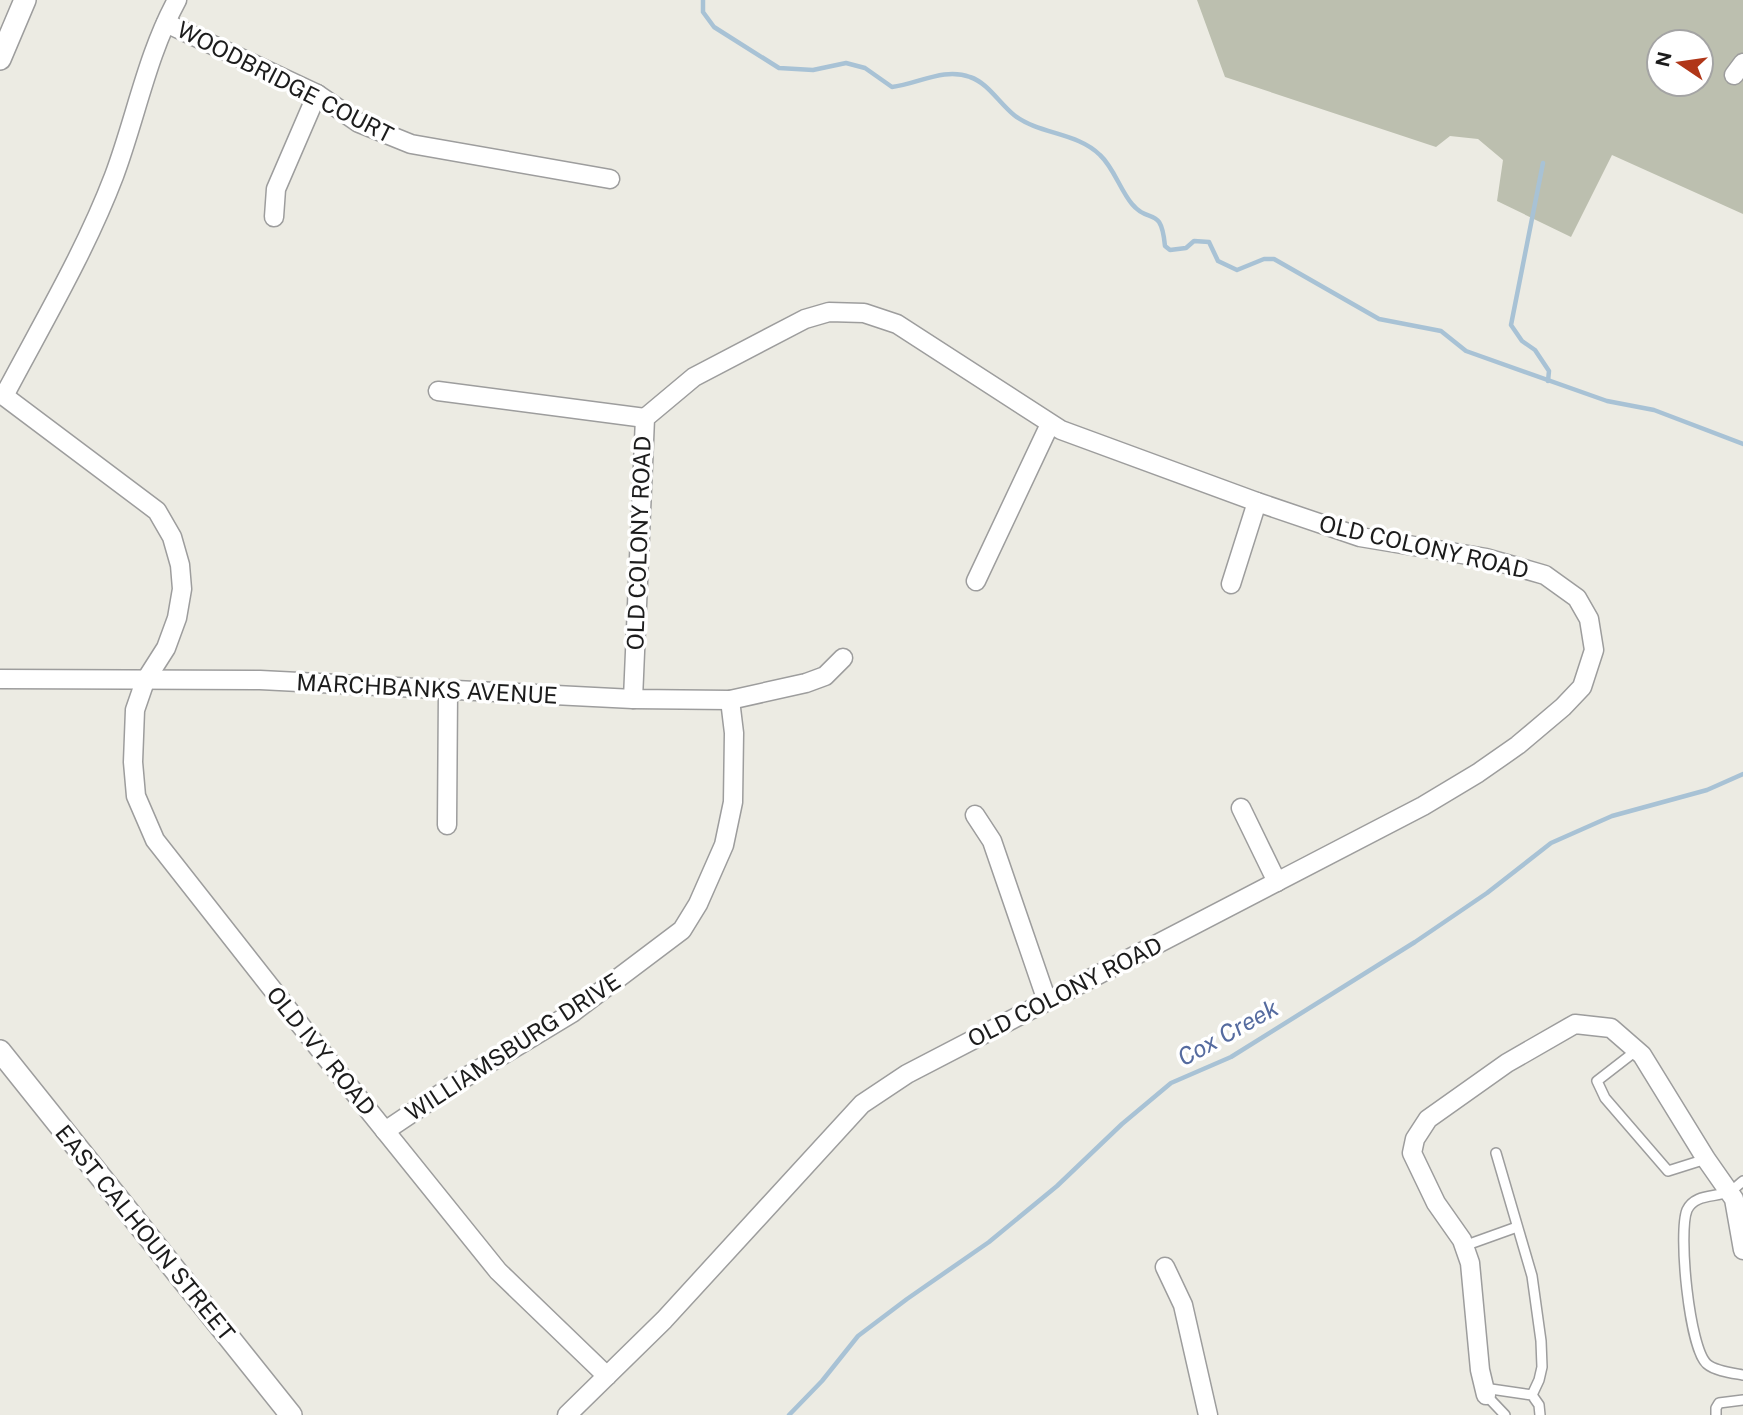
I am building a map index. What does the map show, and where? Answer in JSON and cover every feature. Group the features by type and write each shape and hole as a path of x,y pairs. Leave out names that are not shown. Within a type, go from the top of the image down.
{"street":[{"path":"0,59 25,0"},
{"path":"2,395 71,270 113,179 154,48 177,0"},
{"name":"WOODBRIDGE COURT","path":"166,23 317,94 359,123 411,144 610,179"},
{"path":"274,217 276,189 317,94"},
{"name":"OLD COLONY ROAD","path":"567,1415 663,1320 862,1104 907,1074 1423,806 1478,773 1518,745 1582,687 1594,650 1589,619 1577,598 1545,575 1486,558 1360,537 1110,449 1050,424 897,324 864,313 846,311 805,318 694,377 645,418 633,699"},
{"path":"438,391 645,418"},
{"name":"OLD IVY ROAD","path":"2,395 156,511 172,537 180,565 182,589 177,618 166,648 145,681 135,710 133,762 136,796 155,839 498,1271 607,1376"},
{"path":"976,581 1050,424"},
{"path":"1231,584 1257,502"},
{"name":"MARCHBANKS AVENUE","path":"0,679 260,680 633,699 730,699 806,684 825,676 843,658"},
{"path":"447,825 448,691"},
{"name":"WILLIAMSBURG DRIVE","path":"385,1131 461,1080 572,1013 682,930 698,904 724,845 733,802 734,733 730,699"},
{"path":"1241,808 1277,882"},
{"path":"975,815 992,841 1047,1001"},
{"path":"1485,1392 1480,1370 1469,1263 1462,1240 1436,1203 1412,1153 1415,1139 1428,1119 1507,1063 1575,1024 1611,1028 1642,1055 1706,1159 1736,1186 1734,1199 1743,1250"},
{"name":"EAST CALHOUN STREET","path":"0,1051 291,1415"},
{"path":"1165,1267 1183,1305 1208,1415"}],"lane":[{"path":"1637,1050 1597,1081 1605,1098 1668,1171 1706,1159"},
{"path":"1496,1153 1532,1276 1542,1367 1532,1395"},
{"path":"1736,1186 1703,1197 1690,1206 1684,1230 1691,1325 1701,1355 1707,1365 1743,1375"},
{"path":"1464,1246 1517,1227"},
{"path":"1485,1392 1532,1395"},
{"path":"1485,1392 1505,1415"},
{"path":"1532,1395 1539,1405 1540,1415"},
{"path":"1716,1415 1719,1403 1743,1400"}],"shaded area":[{"path":"1197,0 1743,0 1743,214 1612,155 1571,237 1497,201 1503,160 1478,139 1450,136 1436,147 1225,77"}],"waterway":[{"path":"703,0 703,12 714,27 779,68 813,70 846,63 865,68 892,87 950,74 960,74 976,80 1024,122 1091,147 1109,166 1132,204 1161,225 1165,246 1170,250 1186,248 1194,241 1209,242 1218,261 1237,270 1264,259 1274,259 1379,319 1441,331 1466,351 1607,401 1654,410 1743,444"},
{"path":"1543,163 1511,325 1522,341 1535,350 1549,371 1548,381"},
{"name":"Cox Creek","path":"789,1415 822,1381 858,1336 989,1242 1057,1186 1122,1124 1171,1083 1231,1057 1415,942 1487,893 1551,843 1612,816 1707,790 1743,774"}]}
